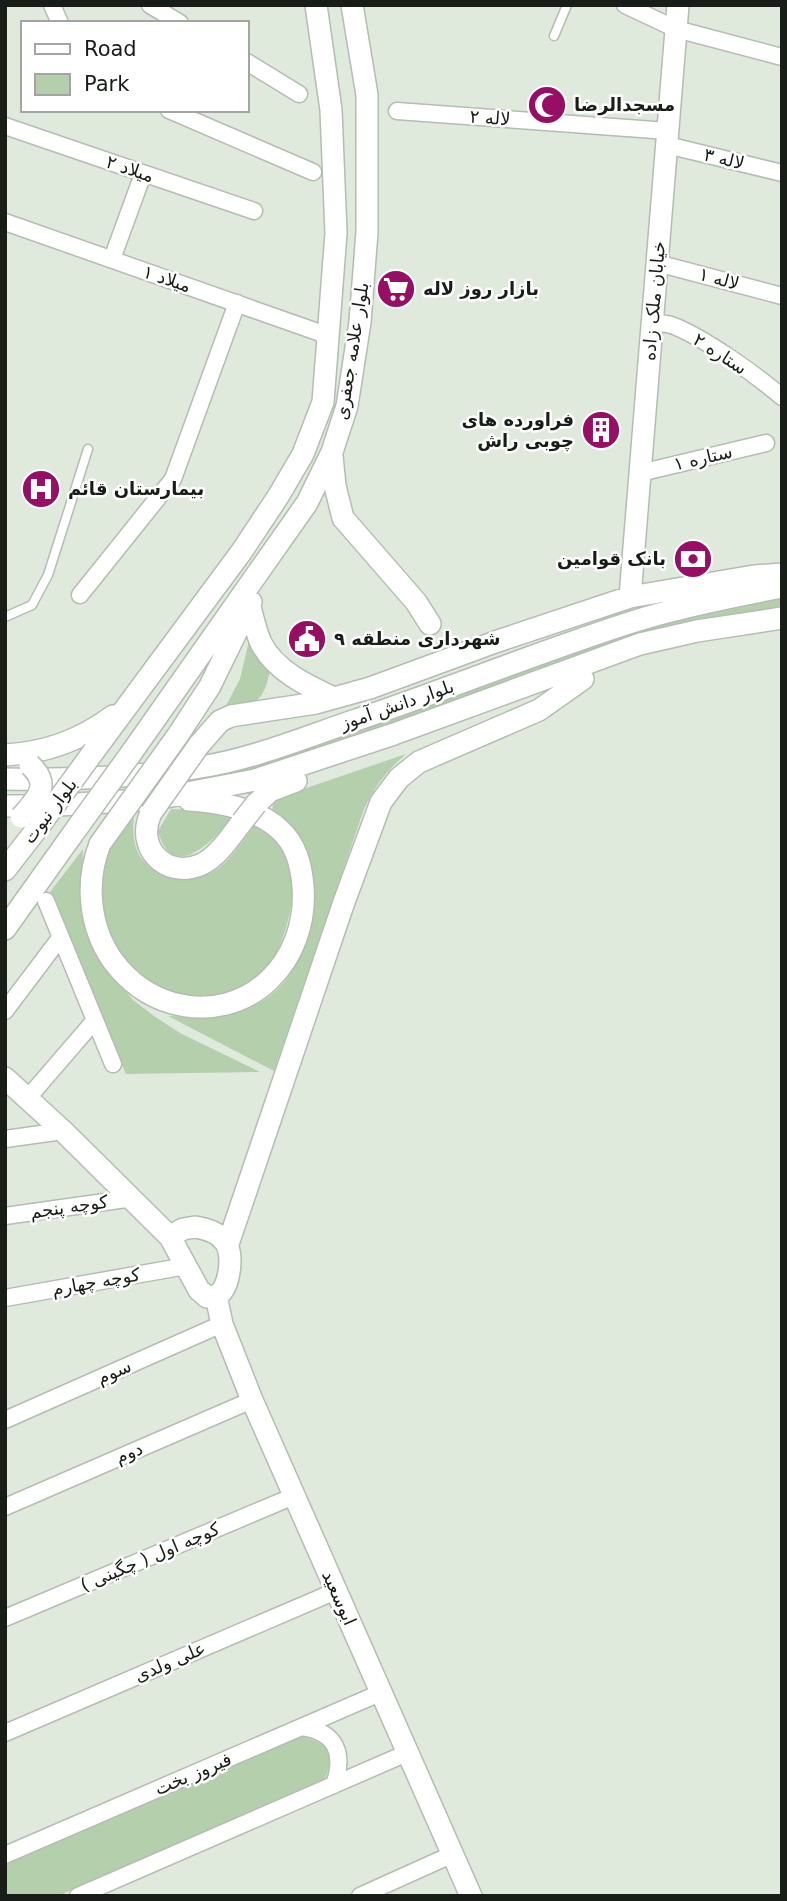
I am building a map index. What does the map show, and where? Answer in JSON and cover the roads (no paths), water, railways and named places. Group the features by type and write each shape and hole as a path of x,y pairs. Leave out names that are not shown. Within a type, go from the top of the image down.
{"main road":[{"name":"خیابان ملک زاده","path":"629,597 678,5"},
{"path":"317,10 326,21 337,24 346,21 353,8"},
{"name":"بلوار علامه جعفری","path":"77,828 265,565 307,503 332,452 347,406 360,322 367,232 367,95 353,8"},
{"name":"بلوار علامه جعفری","path":"94,751 242,551 303,454 323,402 336,233 331,110 317,10"},
{"path":"325,67 331,53 341,47 353,50 362,64"},
{"path":"332,452 336,495 343,517 416,602 430,624"},
{"path":"153,806 215,803 237,808 271,822 292,844 302,871 302,917 295,942 285,962 268,983 236,1001 201,1007 181,1005 160,999 122,974 106,950 92,910 91,874 100,844 210,686 250,607 265,565"},
{"path":"782,573 629,597 498,640 370,688 316,703 231,716 220,721 199,745 153,806 146,832 149,848 166,864 184,868 199,865 213,857 256,804 277,788 634,660 782,619"},
{"name":"بلوار دانش آموز","path":"5,779 58,780 202,767 260,752 409,702 635,621 782,587"},
{"path":"250,607 262,645 278,666 305,685 334,698"},
{"name":"بلوار دانش آموز","path":"18,818 44,806 153,806 290,770 640,644 697,631 782,619"},
{"path":"5,1078 133,1198 170,1237 199,1290 207,1297 216,1296 224,1288 230,1263 228,1244 344,902 381,802 399,778 419,762 539,710 583,679"},
{"path":"6,755 34,752 66,743 98,727 126,706"},
{"name":"بلوار نبوت","path":"5,870 18,818 94,751"},
{"path":"6,755 30,765 39,773 42,786 36,800 18,818"},
{"name":"بلوار نبوت","path":"5,929 77,828"},
{"path":"170,1237 183,1229 195,1227 218,1235 228,1244"},
{"name":"ابوسعید","path":"216,1296 222,1324 253,1400 468,1893"}],"street":[{"path":"52,5 59,21"},
{"path":"150,5 177,21"},
{"path":"625,5 676,29 782,57"},
{"path":"248,63 299,94"},
{"name":"لاله ۲","path":"397,111 667,138"},
{"path":"174,112 313,172"},
{"name":"میلاد ۲","path":"5,126 254,211"},
{"name":"لاله ۳","path":"667,138 782,173"},
{"path":"112,259 143,174"},
{"name":"میلاد ۱","path":"5,222 329,336"},
{"name":"لاله ۱","path":"657,263 782,296"},
{"path":"80,595 173,479 237,303"},
{"name":"ستاره ۲","path":"652,323 671,324 695,337 782,397"},
{"name":"ستاره ۱","path":"640,472 766,443"},
{"path":"46,901 113,1064"},
{"path":"5,1012 60,937"},
{"path":"27,1099 94,1020"},
{"path":"5,1139 64,1131"},
{"name":"کوچه پنجم","path":"5,1216 133,1198"},
{"name":"کوچه چهارم","path":"5,1298 186,1266"},
{"name":"سوم","path":"5,1420 222,1324"},
{"name":"دوم","path":"5,1507 253,1400"},
{"name":"کوچه اول ( چگینی )","path":"5,1618 295,1496"},
{"name":"علی ولدی","path":"5,1733 336,1591"},
{"name":"فیروز بخت","path":"5,1855 380,1693"},
{"path":"302,1727 317,1730 330,1739 338,1753 340,1769 334,1784"},
{"path":"78,1896 407,1753"},
{"path":"360,1896 451,1855"}],"lane":[{"path":"554,36 567,5"},
{"path":"5,617 32,605 48,575 89,449"}],"place":[{"name":"مسجدالرضا","path":"547,105"},
{"name":"بازار روز لاله","path":"396,289"},
{"name":"فراورده های چوبی راش","path":"601,430"},
{"name":"بیمارستان قائم","path":"41,489"},
{"name":"بانک قوامین","path":"693,559"},
{"name":"شهرداری منطقه ۹","path":"307,639"}]}
